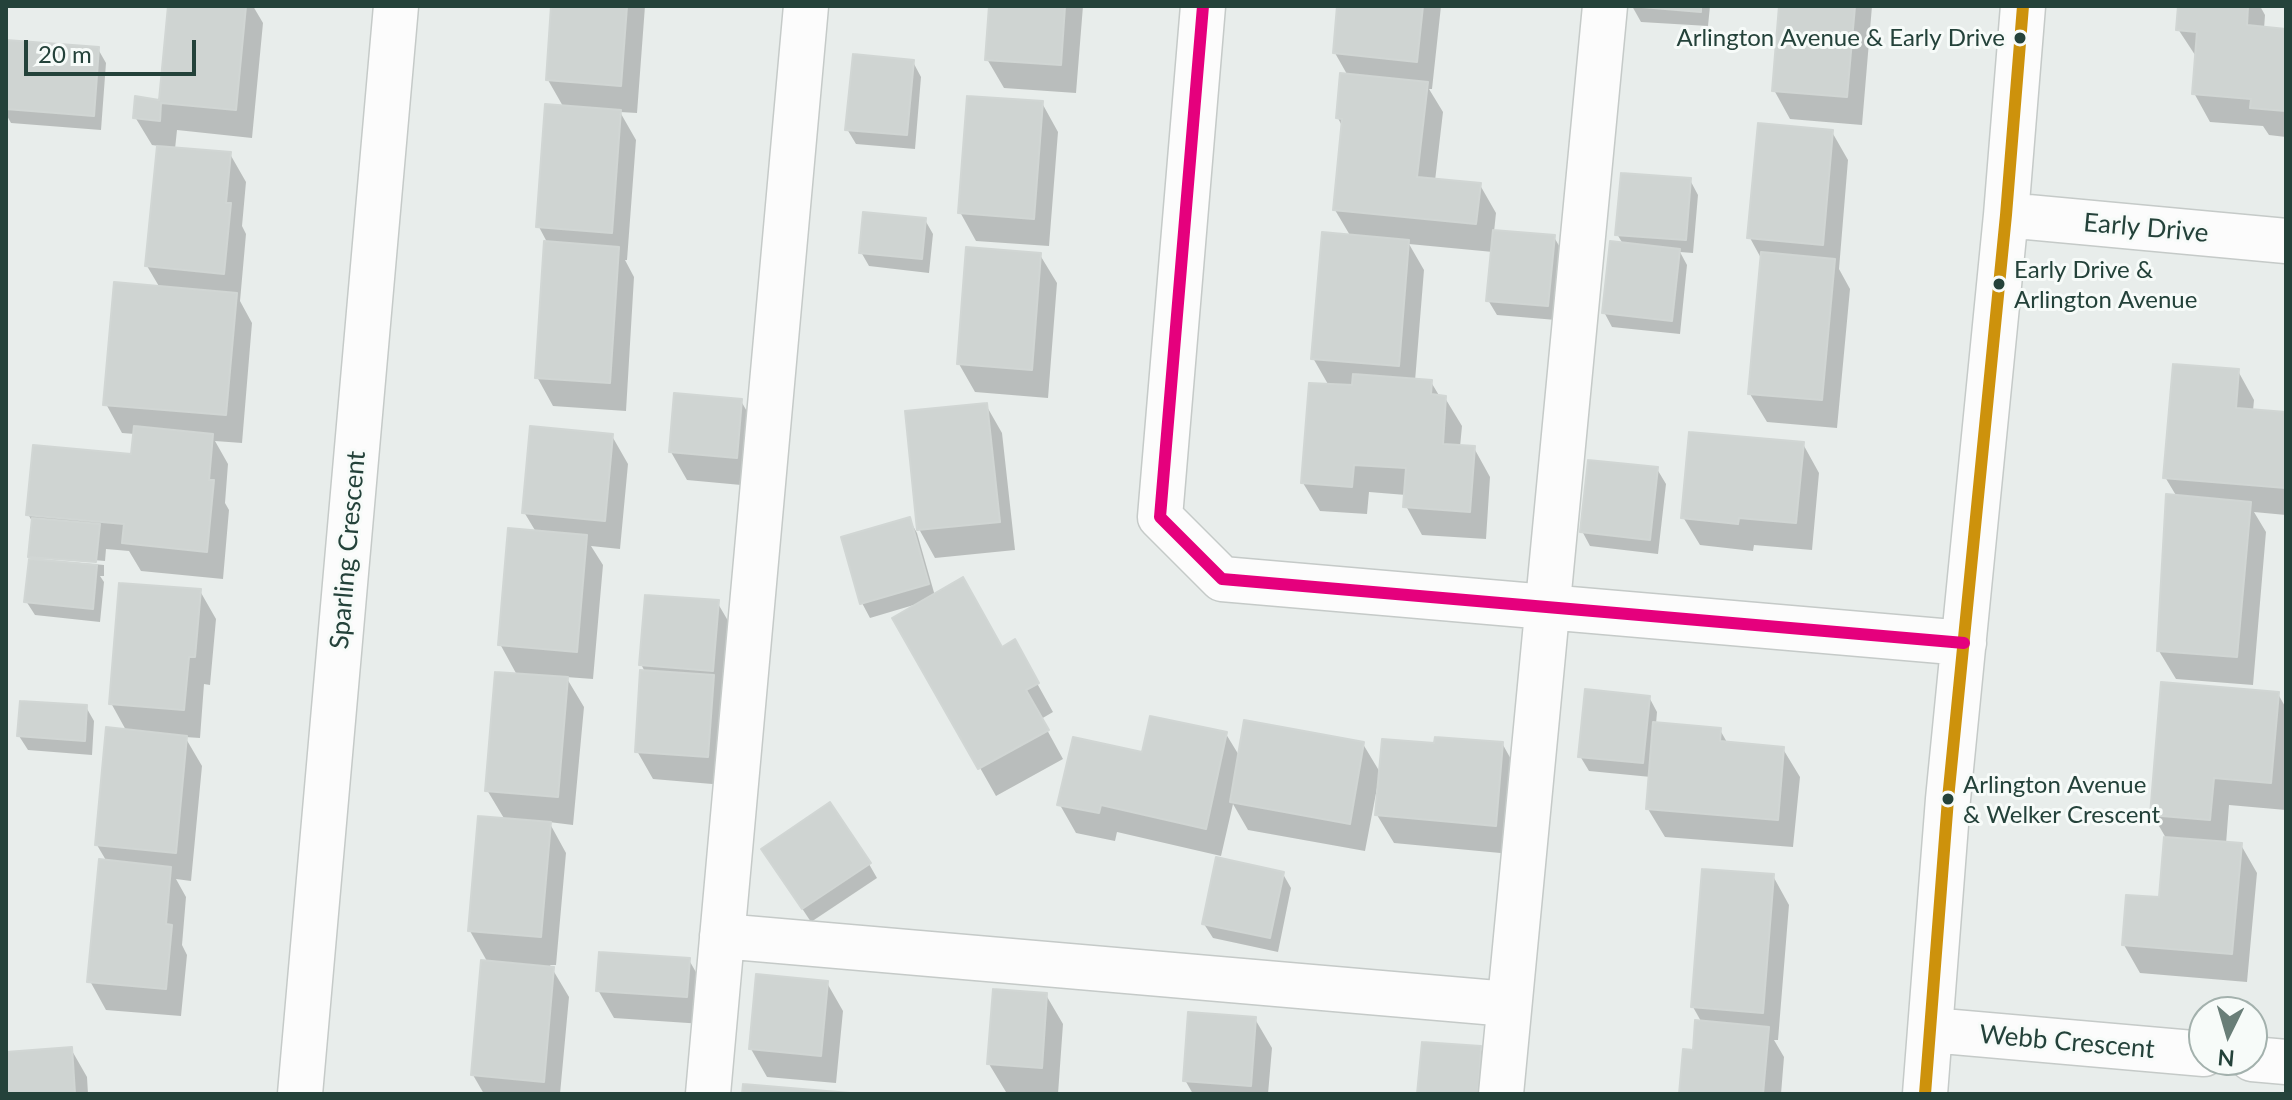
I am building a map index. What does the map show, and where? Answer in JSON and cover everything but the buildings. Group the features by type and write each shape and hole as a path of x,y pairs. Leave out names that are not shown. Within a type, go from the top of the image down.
{"street":[{"name":"Sparling Crescent","path":"300,1094 396,6"},
{"path":"708,1094 806,6"},
{"path":"1203,6 1160,517 1222,579 1964,643"},
{"path":"1501,1094 1605,6"},
{"path":"1925,1094 2023,6"},
{"name":"Early Drive","path":"2006,215 2286,241"},
{"path":"722,936 1508,1004"},
{"name":"Webb Crescent","path":"1931,1030 2188,1053"}],"transit line":[{"path":"1203,6 1160,517 1222,579 1964,643"},
{"path":"1925,1094 1948,799 2006,215 2023,6"}],"place":[{"name":"Arlington Avenue & Early Drive","path":"2020,38"},
{"name":"Early Drive & Arlington Avenue","path":"1999,284"},
{"name":"Arlington Avenue & Welker Crescent","path":"1948,799"}]}
